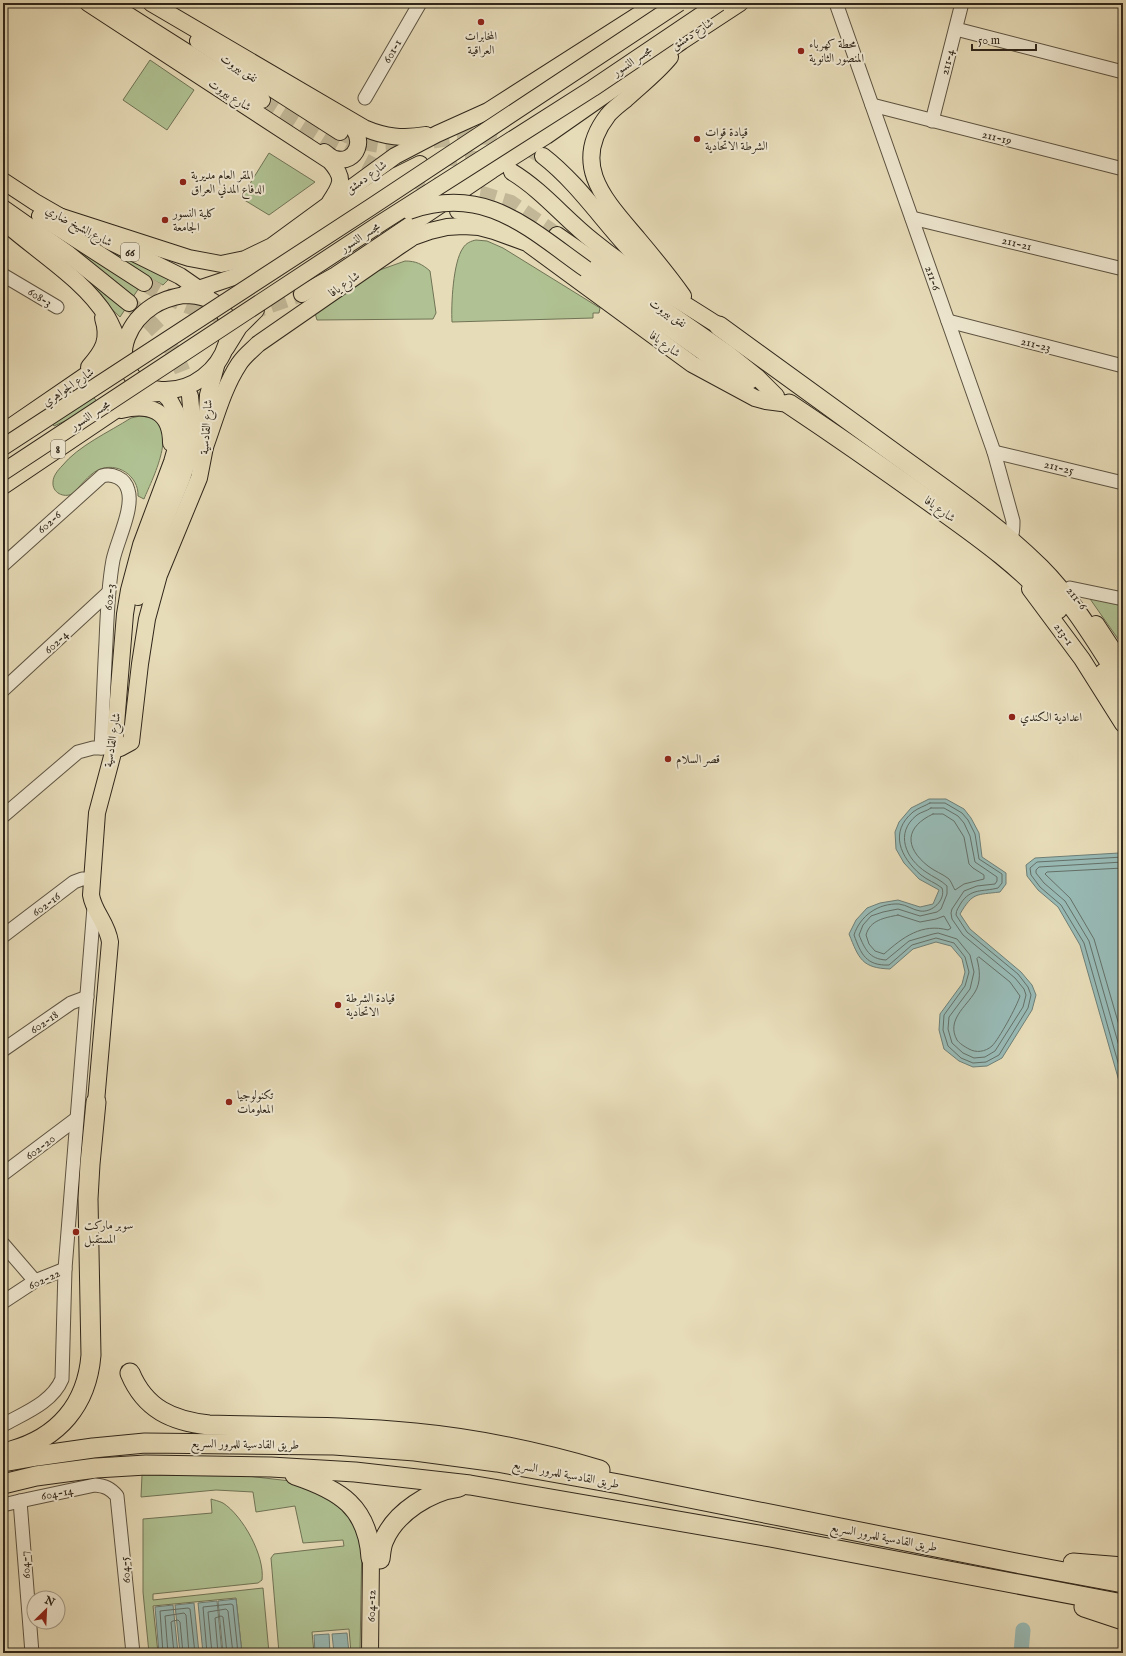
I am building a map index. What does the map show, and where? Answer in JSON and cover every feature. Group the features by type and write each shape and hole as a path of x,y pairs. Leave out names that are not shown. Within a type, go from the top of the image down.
{"highway":[{"name":"شارع يافا","path":"719,326 964,504 1008,545 1023,572 1042,590 1068,620 1123,703"},
{"name":"شارع يافا","path":"783,400 864,454 1008,545 1041,569 1095,638 1123,683"},
{"path":"3,1454 29,1446 56,1429 76,1405 88,1376 91,1355 88,1192 96,1102"},
{"path":"130,1374 135,1385 144,1398 157,1409 172,1417 190,1423 415,1433 494,1444 554,1457 605,1471 611,1474 619,1484"},
{"name":"طريق القادسية للمرور السريع","path":"3,1462 86,1449 146,1443 334,1445 415,1451 497,1462 619,1484 1016,1563 1123,1582"},
{"name":"طريق القادسية للمرور السريع","path":"3,1484 36,1476 96,1468 146,1465 271,1467 354,1472 470,1485 762,1535 1123,1604"},
{"path":"271,1467 321,1484 341,1497 354,1510 364,1525 376,1558"},
{"path":"376,1558 386,1535 399,1519 411,1508 424,1499 439,1492 470,1485"},
{"path":"1016,1563 1085,1563 1123,1567"},
{"path":"1014,1584 1123,1620"}],"main road":[{"name":"شارع بيروت","path":"88,3 330,161 340,174 340,182 338,190 329,204"},
{"name":"نفق بيروت","path":"109,3 262,100"},
{"name":"نفق بيروت","path":"137,3 340,132"},
{"path":"151,3 176,16 364,128 388,136 414,137 437,134"},
{"name":"شارع دمشق","path":"59,216 189,258 221,264 245,260 281,250 329,204 395,156 437,134 488,111 657,3"},
{"name":"مجسر النسور","path":"3,448 679,3"},
{"name":"مجسر النسور","path":"3,472 382,222 586,92 718,3"},
{"name":"شارع دمشق","path":"492,170 546,136 682,41 740,3"},
{"path":"682,41 672,56 660,69 609,114 600,127 594,141 592,157 593,172 598,188 606,201 660,265 683,296"},
{"path":"304,143 314,146 335,159 341,159 353,154 359,142 356,130 336,112"},
{"name":"نفق بيروت","path":"543,156 567,176 633,254 719,326"},
{"path":"124,348 134,325 142,314 153,306 171,298 232,278 281,250 396,176 420,164"},
{"path":"302,294 336,275 492,170"},
{"path":"3,221 56,265 98,305 124,348 130,373 134,378 144,386 165,391 188,386 200,379 216,366 239,327 259,307 395,220 440,194 492,170"},
{"name":"شارع يافا","path":"512,172 534,186 582,233 600,247 665,292 719,326"},
{"name":"شارع الشيخ ضاري","path":"3,181 59,216 189,281 220,308"},
{"path":"3,193 144,283"},
{"path":"382,222 410,211 453,202 482,206 511,217 710,357 783,400"},
{"path":"3,208 67,253 128,303"},
{"path":"426,215 440,211 453,210 478,214 500,224 527,244"},
{"name":"شارع يافا","path":"206,447 231,377 248,353 258,344 413,237 447,227 479,227 494,231 527,244 692,364 755,398 778,404 783,400"},
{"name":"نفق بيروت","path":"557,235 727,353 757,376 783,400"},
{"path":"163,267 199,280 210,282 232,278 256,262 281,250"},
{"path":"221,264 235,265 256,262"},
{"path":"171,298 184,296 201,297 209,300 220,308 228,324 229,337 226,348"},
{"path":"81,377 98,356 106,342 104,323 98,305"},
{"name":"شارع الجواهري","path":"3,432 81,377 106,362 124,348"},
{"name":"شارع القادسية","path":"107,748 120,748 131,742 142,641 152,597 167,554 194,493 203,463 206,447 208,395 216,366"},
{"path":"81,377 102,371 111,372 124,381 127,387 127,394 124,400 113,412"},
{"name":"شارع القادسية","path":"96,1102 110,942 104,923 94,907 91,895 97,813 122,660 125,614 129,590 141,545 176,451 179,430 178,419 173,405 165,391"},
{"name":"8","path":"3,486 135,397 165,391"},
{"path":"122,660 143,579 189,456 193,429 190,396"},
{"path":"113,412 138,406 151,408 160,414 167,423 171,434 168,472"},
{"name":"211-6","path":"1008,545 1057,576 1070,588 1099,628 1123,665"},
{"name":"213-1","path":"1008,545 1026,584 1062,630 1123,724"},
{"name":"604-12","path":"370,1653 376,1558"},
{"name":"604-12","path":"376,1558 378,1653"}],"street":[{"name":"601-1","path":"365,98 420,3"},
{"name":"211-6","path":"836,3 994,452 1013,521 1013,529 1008,545"},
{"name":"211-4","path":"932,120 962,3"},
{"path":"956,29 1123,72"},
{"name":"211-19","path":"872,105 1123,169"},
{"name":"211-21","path":"912,218 1123,269"},
{"name":"608-3","path":"3,275 57,307"},
{"name":"211-23","path":"948,321 1123,366"},
{"name":"211-25","path":"994,452 1123,483"},
{"name":"602-3","path":"96,480 107,474 121,479 128,489 129,501 113,561 108,593 107,748"},
{"name":"602-6","path":"3,565 96,480"},
{"path":"1070,588 1123,599"},
{"name":"602-4","path":"3,690 108,593"},
{"path":"3,816 78,752 92,748 107,748"},
{"name":"602-16","path":"3,936 74,882 92,879"},
{"path":"3,1425 50,1397 55,1392 62,1379 65,1269 94,907"},
{"name":"602-18","path":"3,1050 71,1002 86,997"},
{"name":"602-20","path":"3,1174 76,1119"},
{"path":"3,1244 35,1281"},
{"name":"602-22","path":"3,1302 35,1281 65,1269"},
{"name":"604-14","path":"3,1506 20,1500 95,1485 103,1486 111,1490"},
{"name":"604-5","path":"111,1490 117,1496 118,1501 133,1653"},
{"name":"604-7","path":"20,1500 32,1653"}],"green space":[{"path":"150,60 194,90 167,130 123,100"},
{"path":"269,153 315,182 269,215 241,198"},
{"path":"35,205 110,248 171,277 163,285 149,278"},
{"path":"50,231 139,288 133,297"},
{"path":"476,240 487,241 503,248 600,308 599,313 593,313 593,318 452,322 452,295 457,263 464,246 469,242"},
{"path":"41,243 126,308 120,317"},
{"path":"405,261 419,263 430,271 436,313 433,319 317,320 315,313 377,271"},
{"path":"90,393 100,405 54,426 50,420"},
{"path":"140,416 153,420 160,427 163,438 162,450 158,464 144,499 138,496 135,482 126,472 112,467 94,472 72,494 62,495 56,492 53,482 57,471 76,452 131,418"},
{"path":"1088,596 1123,604 1123,646"},
{"path":"142,1475 247,1476 299,1482 346,1509 362,1538 360,1653 351,1653 349,1629 312,1632 314,1653 279,1653 271,1558 274,1554 344,1546 343,1540 303,1543 295,1506 256,1512 253,1492 216,1490 141,1497"},
{"path":"211,1499 223,1503 231,1509 245,1527 251,1537 260,1560 262,1580 258,1583 153,1594 153,1600 263,1588 269,1653 242,1653 236,1598 153,1606 158,1653 149,1653 143,1592 143,1519 212,1513"}],"water":[{"path":"929,799 946,799 964,809 979,833 982,857 1006,873 1006,884 1000,892 980,894 972,898 960,914 970,929 1021,972 1032,985 1036,995 1032,1010 1002,1058 987,1066 973,1067 959,1061 944,1049 939,1030 940,1014 962,984 965,972 962,959 951,946 936,942 913,949 890,969 881,968 873,967 867,964 859,956 849,934 856,920 867,908 880,903 898,900 920,907 933,904 939,890 919,879 904,863 896,849 895,832 899,822 911,808"},
{"path":"1123,854 1123,1095 1080,945 1058,907 1038,890 1027,876 1026,865 1035,858"},
{"path":"236,1599 242,1653 223,1653 218,1601"},
{"path":"217,1601 222,1653 203,1653 198,1603"},
{"path":"194,1603 199,1653 180,1653 175,1605"},
{"path":"173,1605 178,1653 159,1653 155,1607"},
{"path":"347,1633 349,1653 334,1653 332,1634"},
{"path":"329,1634 330,1653 315,1653 314,1635"}],"waterway":[{"path":"1021,1653 1023,1630"}],"tunnel":[{"path":"262,100 332,144 372,165 412,180 482,194 511,203 557,235"},
{"path":"340,132 363,142 385,146 464,136 494,137 518,143 543,156"},
{"path":"441,159 465,158 489,162"},
{"path":"144,283 180,302 199,310 219,315"},
{"path":"248,313 302,294"},
{"path":"129,303 151,324 168,344 181,367 190,396"}],"place":[{"name":"المخابرات العراقية","path":"481,22"},
{"name":"محطة كهرباء المنصور الثانوية","path":"801,51"},
{"name":"قيادة قوات الشرطة الاتحادية","path":"697,139"},
{"name":"المقر العام مديرية الدفاع المدني العراق","path":"183,182"},
{"name":"كلية النسور الجامعة","path":"165,220"},
{"name":"اعدادية الكندي","path":"1012,717"},
{"name":"قصر السلام","path":"668,759"},
{"name":"قيادة الشرطة الاتحادية","path":"338,1005"},
{"name":"تكنولوجيا المعلومات","path":"229,1102"},
{"name":"سوبر ماركت المستقبل","path":"76,1232"}]}
